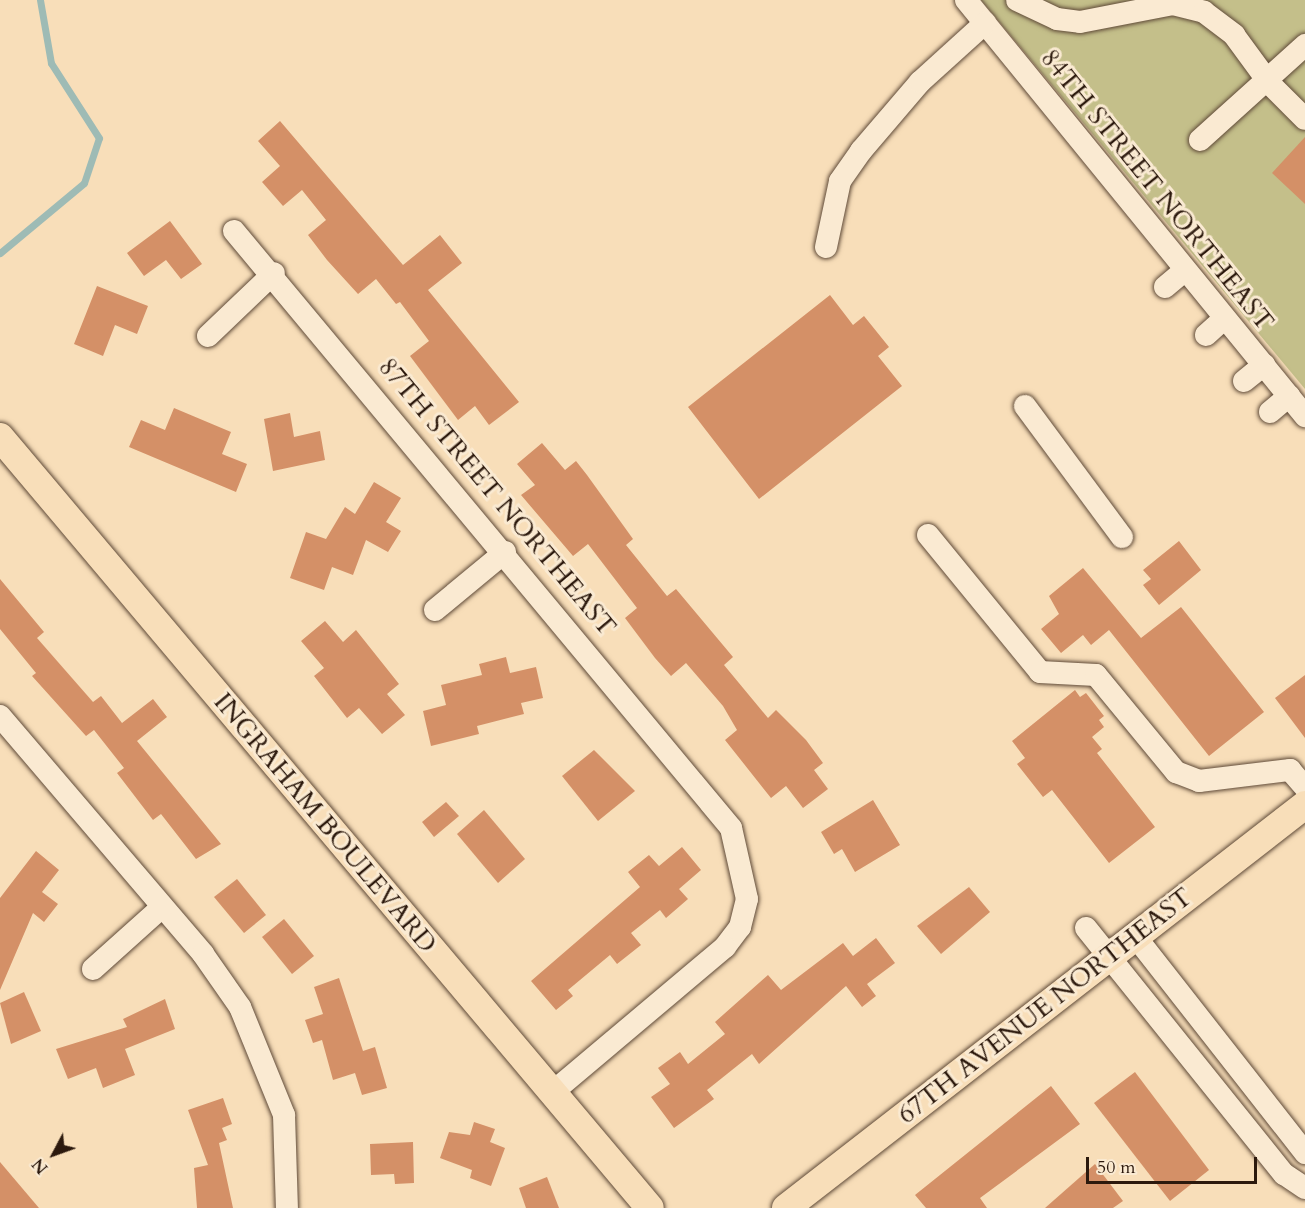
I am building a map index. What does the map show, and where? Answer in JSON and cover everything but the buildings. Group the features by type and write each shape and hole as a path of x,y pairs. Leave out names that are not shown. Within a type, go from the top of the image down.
{"main road":[{"name":"INGRAHAM BOULEVARD","path":"0,437 650,1208"},
{"name":"67TH AVENUE NORTHEAST","path":"786,1208 1305,805"}],"street":[{"name":"84TH STREET NORTHEAST","path":"966,0 1127,190 1185,270 1224,319 1272,369 1305,416"},
{"path":"1017,0 1057,19 1080,22 1188,6 1234,35 1266,78 1305,119"},
{"path":"826,247 840,181 861,151 920,82 985,23"},
{"path":"1200,140 1305,45"},
{"name":"87TH STREET NORTHEAST","path":"234,231 274,273 713,800 731,828 742,863 747,899 740,927 725,947 553,1092"},
{"path":"1165,286 1185,270"},
{"path":"208,336 274,273"},
{"path":"1206,335 1224,319"},
{"path":"1244,381 1272,369"},
{"path":"1270,412 1289,396"},
{"path":"1025,406 1122,537"},
{"path":"928,535 1040,672 1096,675 1176,772 1199,781 1290,770 1305,787"},
{"path":"435,610 505,552"},
{"path":"0,716 162,908 240,1007 264,1058 284,1115 287,1208"},
{"path":"93,969 162,908"},
{"path":"1086,928 1284,1174 1305,1188"},
{"path":"1135,936 1305,1153"},
{"path":"1284,1174 1305,1158"}],"shaded area":[{"path":"981,0 1305,0 1305,389"}],"waterway":[{"path":"0,253 84,183 99,138 51,63 40,0"}]}
